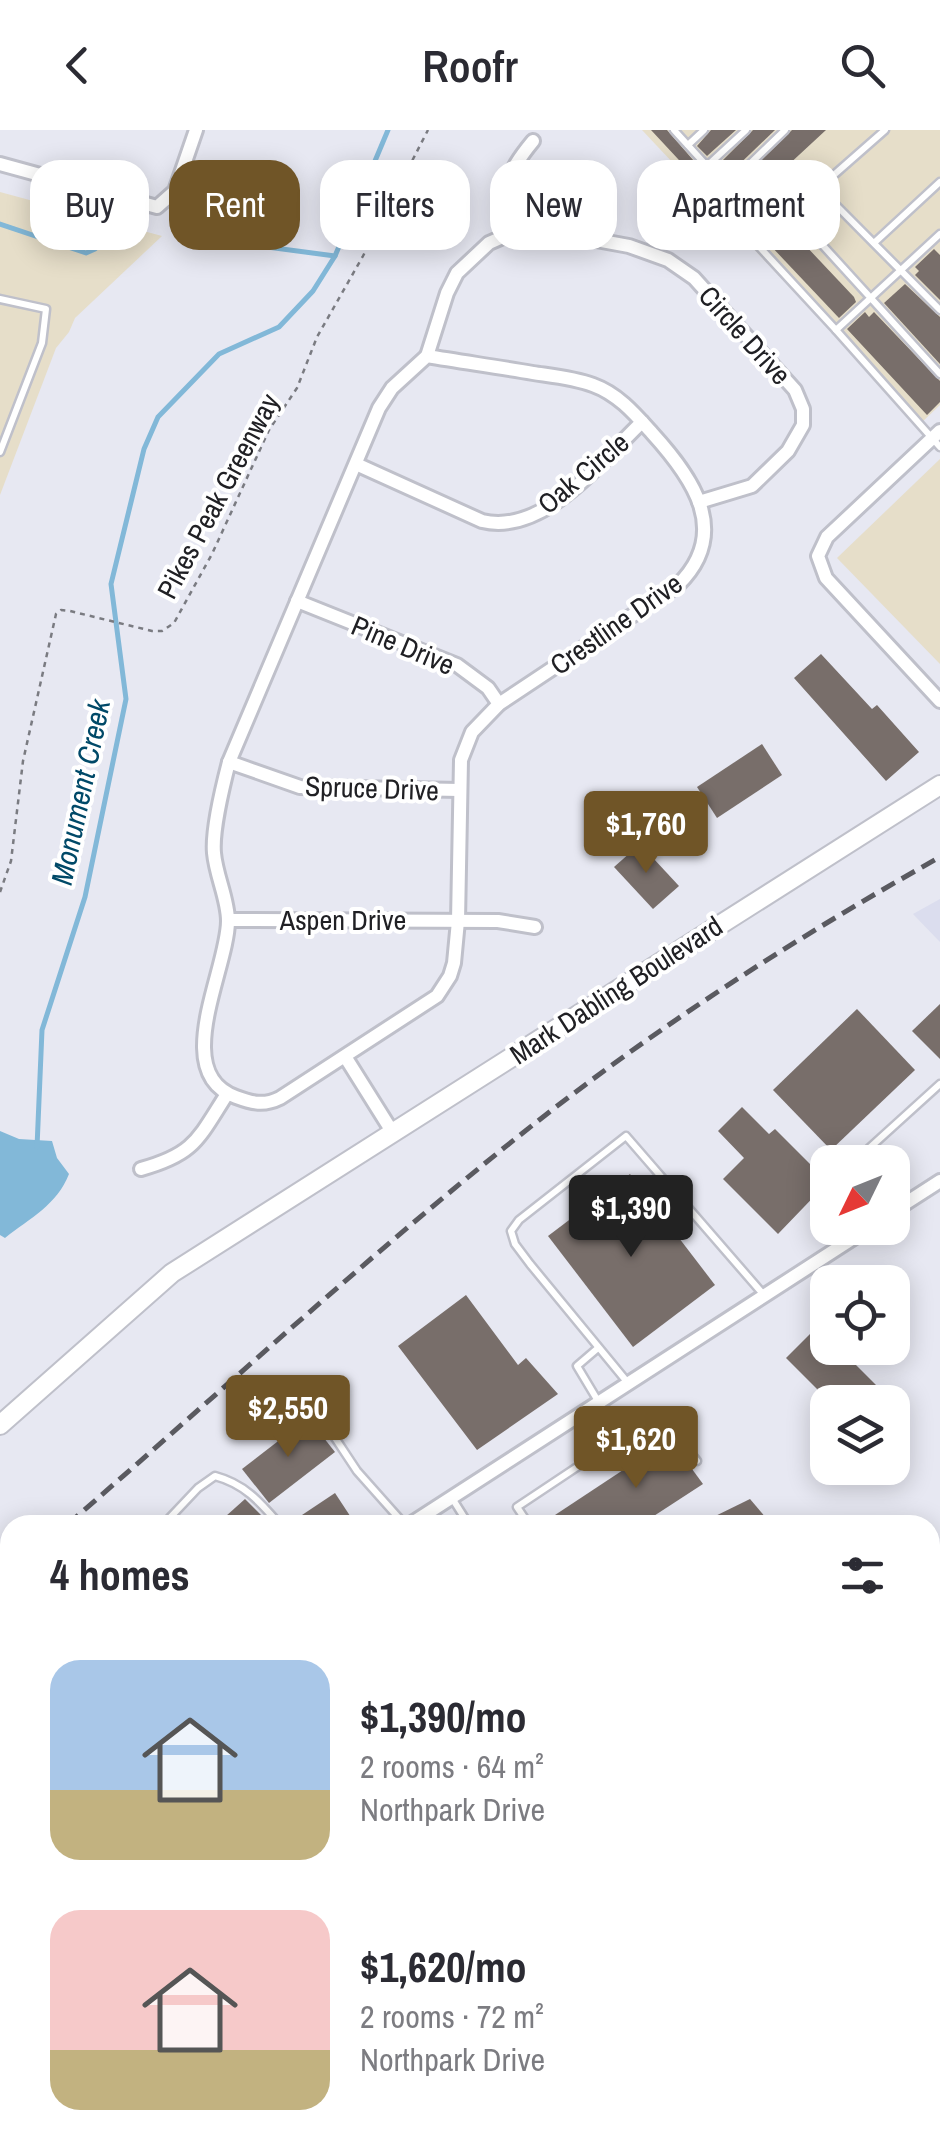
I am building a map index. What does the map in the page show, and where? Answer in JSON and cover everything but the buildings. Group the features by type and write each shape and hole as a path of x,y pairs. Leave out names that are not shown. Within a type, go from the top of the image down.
{"street":[{"path":"0,164 157,207 175,191 196,130"},
{"path":"518,160 533,141"},
{"path":"629,246 634,231"},
{"path":"141,1169 174,1160 194,1145 226,1094 210,1076 203,1048 228,920 213,850 229,762 379,408 392,388 428,356 446,293 457,273 473,255 490,244"},
{"name":"Circle Drive","path":"617,244 668,260 694,278 795,390 810,428 752,486 698,502"},
{"name":"Crestline Drive","path":"226,1094 260,1104 270,1102 346,1058 437,996 454,963 465,746 481,721 500,704 678,584 696,564 704,534 698,502 685,468 626,406 594,385 428,356"},
{"name":"Oak Circle","path":"356,464 503,532 555,504 642,422"},
{"path":"937,439 826,537 818,556 826,578 940,701"},
{"name":"Pine Drive","path":"297,601 457,665 488,688 500,704"},
{"name":"Spruce Drive","path":"229,762 300,787 460,790"},
{"name":"Mark Dabling Boulevard","path":"0,1424 172,1274 940,784"},
{"name":"Aspen Drive","path":"228,920 498,921 535,926"},
{"path":"346,1058 393,1133"},
{"path":"910,1201 940,1182"},
{"path":"424,1515 842,1245"}],"lane":[{"path":"674,130 702,160"},
{"path":"688,145 704,130"},
{"path":"714,160 746,130"},
{"path":"753,160 785,130"},
{"path":"885,130 819,188 940,310"},
{"path":"874,243 940,182"},
{"path":"937,439 740,227 776,194 940,374"},
{"path":"836,330 939,238"},
{"path":"0,299 46,309 42,343 0,452"},
{"path":"873,1145 940,1084"},
{"path":"628,1383 530,1264 515,1244 511,1231 518,1220 626,1136 764,1295"},
{"path":"598,1348 577,1366 598,1402"},
{"path":"308,1397 356,1471 398,1515"},
{"path":"582,1412 605,1448"},
{"path":"522,1515 517,1507 658,1413 697,1461"},
{"path":"172,1515 215,1476 235,1482 253,1494 271,1515"},
{"path":"452,1498 463,1515"}],"path":[{"name":"Pikes Peak Greenway","path":"0,892 16,842 23,761 58,611 152,631 167,629 174,623 212,554 269,430 297,388 318,338 428,130"}],"shaded area":[{"path":"642,130 940,130 940,405 919,425 755,250 840,250 840,160 670,160"},
{"path":"0,192 30,200 30,250 147,250 75,318 56,348 0,495"},
{"path":"149,232 162,236 149,248"},
{"path":"940,459 940,664 837,558"},
{"path":"940,899 940,942 913,914"}],"water":[{"path":"0,1131 19,1139 52,1141 57,1158 69,1174 50,1203 5,1238 0,1235"}],"waterway":[{"name":"Monument Creek","path":"37,1147 42,1030 85,897 126,699 111,584 144,449 158,417 219,354 279,327 313,291 335,256 388,130"},
{"path":"0,224 30,234"},
{"path":"77,250 93,250"},
{"path":"290,250 335,256"}],"railway":[{"path":"78,1515 415,1221 582,1087 732,983 940,857"}]}
